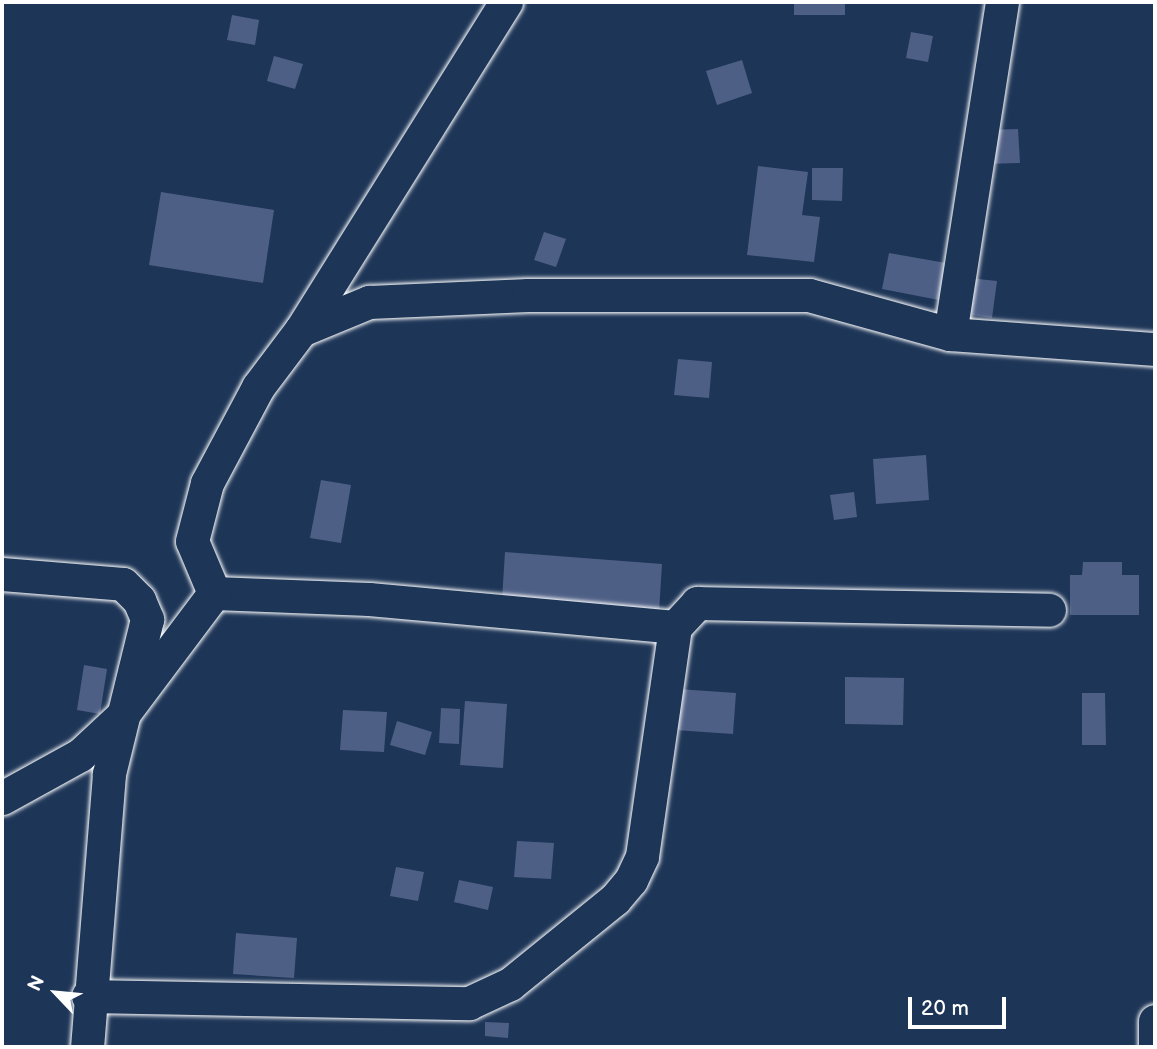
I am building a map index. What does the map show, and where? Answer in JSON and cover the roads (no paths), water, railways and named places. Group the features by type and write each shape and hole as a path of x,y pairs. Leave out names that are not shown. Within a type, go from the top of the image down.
{"street":[{"path":"214,593 192,541 207,483 258,387 301,330 506,2"},
{"path":"950,334 1002,2"},
{"path":"301,330 369,302 528,295 808,295 950,334 1155,349"},
{"path":"2,574 123,584 139,600 147,619 121,717 106,799 88,996 87,1047"},
{"path":"214,593 369,599 675,627"},
{"path":"2,797 80,755 121,717 214,593"},
{"path":"88,996 469,1003 510,984 615,899 631,880 642,856 675,627 697,603 1049,610"},
{"path":"1155,1021 1155,1047"}]}
